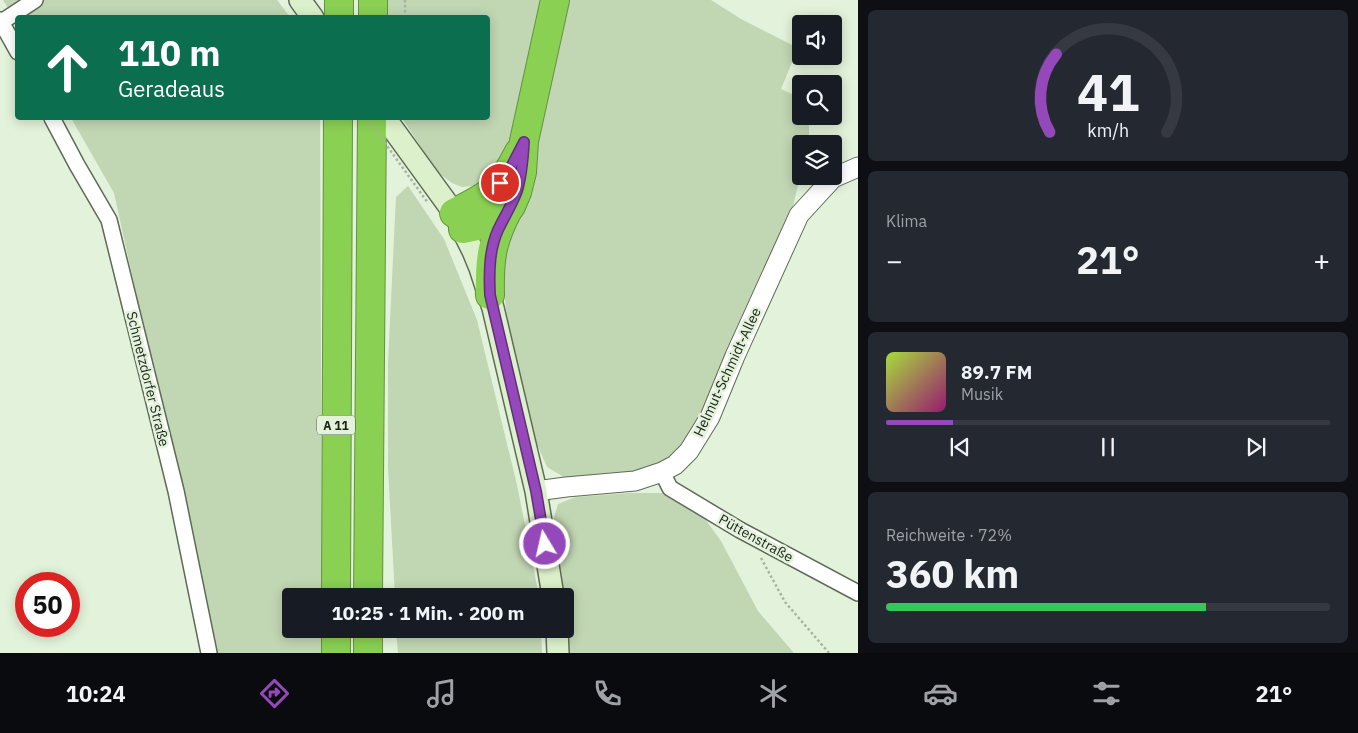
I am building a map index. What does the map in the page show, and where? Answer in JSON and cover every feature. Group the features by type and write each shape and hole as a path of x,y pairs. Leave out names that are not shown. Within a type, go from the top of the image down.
{"highway":[{"path":"339,0 339,15"},
{"path":"373,0 373,15"},
{"path":"490,295 490,261 494,239 517,192 522,172 524,142 554,0"},
{"name":"A 11","path":"336,588 338,120"},
{"name":"A 11","path":"368,588 372,120"},
{"path":"458,221 500,183 510,169 524,142"},
{"path":"458,221 491,223 500,218 511,206"},
{"path":"336,638 336,653"},
{"path":"368,638 368,653"}],"main road":[{"path":"300,0 311,15"},
{"path":"386,120 458,221 473,251 490,295 536,491 552,588"},
{"path":"557,638 558,653"}],"street":[{"path":"15,47 1,22 35,0"},
{"name":"Schmetzdorfer Straße","path":"53,120 109,220 176,491 209,653"},
{"name":"Helmut-Schmidt-Allee","path":"536,491 635,481 662,472 690,451 710,417 735,356 799,215 833,178 858,167"},
{"name":"Püttenstraße","path":"662,472 670,488 762,542 858,593"}],"path":[{"path":"405,0 405,15"},
{"path":"368,120 428,203"},
{"path":"762,542 761,560 785,602 829,653"}],"green space":[{"path":"3,0 277,0 288,15 15,15 15,20"},
{"path":"387,0 545,0 511,139 499,165 482,183 462,187 452,183 437,172 403,120 490,120 490,15 387,15"},
{"path":"568,0 711,0 741,19 792,45 792,62 781,89 792,94 792,125 809,125 809,135 792,135 792,185 798,185 792,211 689,441 659,465 635,473 567,479 547,467 533,435 507,318 501,261 537,143"},
{"path":"72,120 320,120 322,588 282,588 282,638 322,638 322,653 215,653 114,193"},
{"path":"408,186 444,239 477,320 517,485 537,588 395,588 388,468 388,362 396,197"},
{"path":"629,493 666,493 703,516 721,541 758,611 794,653 565,653 565,638 574,638 574,588 561,588 554,540 554,518 558,504 576,497"},
{"path":"397,638 541,638 542,653 398,653"}],"route":[{"path":"500,183 510,169 524,142 522,172 517,192 494,239 489,278 490,295 536,491 545,544"}]}
